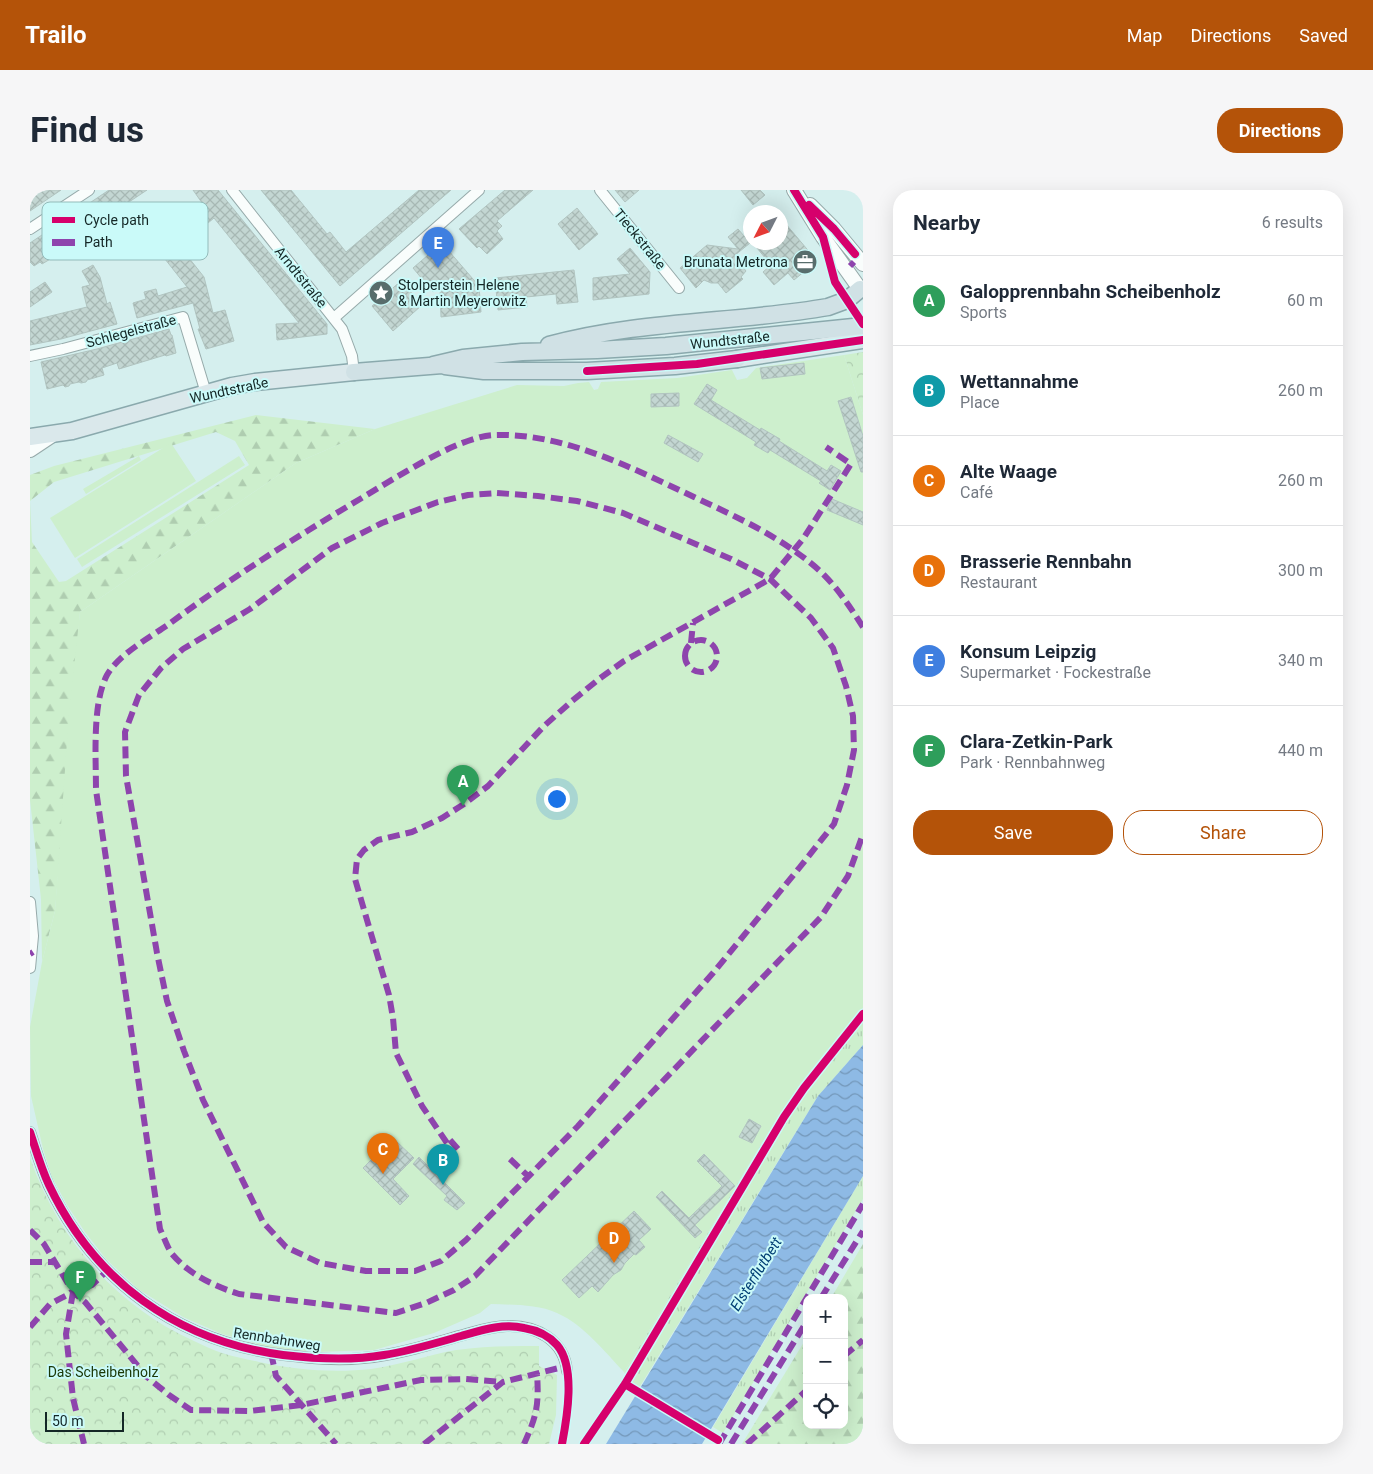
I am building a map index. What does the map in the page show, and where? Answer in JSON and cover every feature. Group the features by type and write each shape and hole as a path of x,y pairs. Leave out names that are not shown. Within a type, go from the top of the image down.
{"highway":[{"path":"522,352 579,336 828,306 847,300 862,290"},
{"name":"Wundtstraße","path":"433,365 464,358 522,352 666,346 863,326"},
{"name":"Wundtstraße","path":"354,372 433,365 492,364 597,350"},
{"path":"433,365 484,371 587,371 675,366 737,359"}],"main road":[{"path":"794,190 834,229 863,264"},
{"path":"794,190 823,237 862,290"},
{"path":"737,359 863,340"},
{"name":"Wundtstraße","path":"30,437 55,434 99,424 255,382 354,372"},
{"path":"30,450 55,434"}],"street":[{"path":"72,202 90,190"},
{"name":"Arndtstraße","path":"232,190 342,329 352,356 354,372"},
{"name":"Tieckstraße","path":"600,190 679,288"},
{"path":"334,318 476,191"},
{"path":"30,229 42,221"},
{"name":"Schlegelstraße","path":"30,356 63,349 183,316 206,394"},
{"path":"30,902 33,936 30,968"},
{"name":"Rennbahnweg","path":"30,1132 48,1184 74,1229 94,1255 119,1282 147,1306 203,1335 234,1346 271,1353 333,1360 388,1355 506,1326 534,1330 550,1338 556,1343 565,1360 567,1371"}],"green space":[{"path":"863,352 863,415 844,355"},
{"path":"844,355 863,415 863,1008 806,1076 760,1146 624,1372 576,1324 557,1313 533,1306 491,1304 480,1313 434,1333 374,1350 315,1352 268,1347 222,1334 183,1317 138,1289 106,1259 67,1205 52,1177 43,1149 31,1096 30,1027 42,962 55,911 69,713 80,612 296,463 375,429 517,385 564,386 589,382 594,390 598,389 601,382 677,378 732,370 737,380 747,378 756,368"},
{"path":"256,415 375,429 296,463 80,612 55,911 42,962 41,899 30,800 30,501 30,475 54,466","holes":["216,432 235,441 249,465 66,581 59,582 32,542 30,501 54,482"]},
{"path":"171,443 196,481 75,558 50,518"},
{"path":"139,456 141,460 86,494 83,489"},
{"path":"239,456 245,465 82,567 77,559"},
{"path":"863,1008 863,1045 818,1096 639,1388 629,1382 624,1372 760,1146 806,1076"},
{"name":"Das Scheibenholz","path":"30,1158 56,1216 93,1267 139,1309 166,1326 194,1341 227,1354 273,1365 315,1370 371,1369 456,1350 498,1346 539,1346 539,1366 557,1375 556,1415 549,1444 30,1444"},
{"path":"863,1176 863,1199 806,1294 803,1294 803,1299 723,1433 713,1427"},
{"path":"863,1244 863,1444 742,1444 803,1344 803,1429 848,1429 848,1294 833,1294"}],"water":[{"name":"Elsterflutbett","path":"863,1045 863,1176 702,1444 606,1444 818,1096"}],"pier":[{"path":"637,1387 712,1433 708,1439 633,1394"}],"building":[{"path":"41,190 61,190 30,211 30,197"},
{"path":"109,190 147,190 129,202 91,202"},
{"path":"193,190 218,190 327,324 327,334 277,340 276,324 299,323 214,218 208,223 208,202 201,202"},
{"path":"261,190 291,190 327,234 330,232 346,252 419,190 451,190 340,286"},
{"path":"505,190 533,190 497,221 502,226 497,231 503,239 487,254 479,246 477,248 459,229"},
{"path":"615,190 639,190 625,202"},
{"path":"741,190 760,190 765,195 753,205"},
{"path":"577,208 598,234 579,250 558,224"},
{"path":"788,227 817,261 794,280 788,273 774,285 763,272 771,265 759,250 788,250"},
{"path":"738,229 743,235 743,249 734,256 746,271 741,277 743,279 726,293 718,283 704,280 696,288 680,268 707,245 738,249 728,237"},
{"path":"42,235 42,260 49,260 34,266 30,262 30,243"},
{"path":"442,243 479,286 481,312 441,317 440,286 433,292 413,268"},
{"path":"630,248 650,272 649,294 593,300 593,278 630,274 617,259"},
{"path":"166,260 191,260 204,277 213,313 225,310 234,341 206,349 198,329 200,329 193,303 137,318 133,303 146,299 144,292 156,289 158,296 187,287"},
{"path":"93,265 100,277 107,304 110,302 117,324 30,345 30,321 87,307 82,287 90,285 82,271"},
{"path":"574,270 578,302 557,304 556,294 526,297 527,307 498,310 495,278"},
{"path":"401,281 422,305 393,331 372,306"},
{"path":"45,282 52,292 30,307 30,292"},
{"path":"169,329 176,353 119,369 117,363 102,368 104,375 87,380 86,382 47,389 41,362"},
{"path":"804,363 805,374 762,379 760,368"},
{"path":"707,384 717,390 711,400 760,430 761,428 780,439 779,441 827,471 831,465 841,471 830,490 819,483 821,481 770,450 768,453 754,445 756,442 694,404"},
{"path":"679,393 679,406 651,407 651,394"},
{"path":"851,397 863,436 863,472 861,472 838,401"},
{"path":"668,435 703,454 698,462 664,443"},
{"path":"832,499 863,512 863,525 827,510"},
{"path":"749,1119 761,1126 752,1143 739,1137"},
{"path":"396,1141 414,1158 393,1179 409,1196 400,1205 363,1168 389,1142 392,1145"},
{"path":"704,1154 735,1186 695,1225 702,1232 695,1238 656,1197 662,1191 689,1218 722,1186 697,1161"},
{"path":"419,1157 465,1203 457,1210 444,1200 447,1196 413,1164"},
{"path":"634,1211 651,1229 639,1240 645,1247 636,1255 634,1254 621,1270 613,1275 598,1292 592,1286 579,1298 562,1280"}],"marked path":[{"path":"850,266 854,262"},
{"path":"863,627 838,590 820,571 791,548 744,521 647,475 597,454 546,440 520,436 489,435 451,448 386,483 235,577 119,660 107,675 99,700 96,731 96,790 160,1229 170,1251 195,1274 239,1294 396,1313 426,1303 454,1290 475,1276 821,917 848,876 863,834"},
{"path":"447,1143 422,1106 396,1053 389,995 355,879 357,859 364,850 378,840 412,832 442,818 464,804 488,786 544,726 599,679 624,661 770,579 803,539 851,464 826,447"},
{"path":"497,493 577,501 623,513 731,559 770,579 811,618 833,648 846,686 853,716 854,750 847,785 834,824 713,973 578,1126 466,1240 441,1261 415,1271 366,1271 320,1263 286,1247 263,1222 203,1100 184,1051 167,1001 157,953 126,776 125,732 139,695 161,668 183,649 250,609 332,548 382,523 438,502 468,495 497,493"},
{"path":"691,643 693,623"},
{"path":"701,640 707,641 712,645 716,650 717,656 716,662 712,667 707,671 701,672 695,671 690,667 686,662 685,656 686,650 690,645 695,641 701,640"},
{"path":"450,1140 458,1149"},
{"path":"510,1159 529,1177"},
{"path":"719,1444 863,1204"},
{"path":"30,1230 44,1244 73,1292 85,1302 147,1377 191,1410 250,1411 301,1405 421,1380 466,1379 503,1382"},
{"path":"824,1294 863,1231"},
{"path":"30,1262 53,1262"},
{"path":"30,1327 50,1304 92,1285 108,1270"},
{"path":"73,1292 66,1334 73,1398 84,1444"},
{"path":"731,1444 803,1327"},
{"path":"848,1353 863,1340"},
{"path":"271,1353 276,1376 336,1444"},
{"path":"424,1444 503,1382 567,1366"},
{"path":"524,1444 536,1410 538,1394 537,1373"},
{"path":"747,1444 803,1394"}],"cycle path":[{"path":"794,190 823,237 835,282 863,324"},
{"path":"809,205 834,229 855,254"},
{"path":"587,371 697,364 863,340"},
{"path":"584,1444 625,1384 784,1117 804,1088 863,1014"},
{"path":"30,1132 49,1185 68,1220 90,1251 115,1278 144,1301 175,1321 208,1336 244,1348 283,1355 334,1359 371,1357 394,1353 492,1328 508,1326 533,1330 546,1336 557,1345 563,1355 566,1366 568,1407 562,1444"},
{"path":"625,1384 718,1440"}],"place":[{"name":"Brunata Metrona","path":"805,262"},
{"name":"Konsum Leipzig","path":"438,268"},
{"name":"Stolperstein Helene & Martin Meyerowitz","path":"381,293"},
{"name":"Galopprennbahn Scheibenholz","path":"463,806"},
{"name":"Alte Waage","path":"383,1174"},
{"name":"Wettannahme","path":"443,1185"},
{"name":"Brasserie Rennbahn","path":"614,1263"},
{"name":"Clara-Zetkin-Park","path":"80,1302"}]}
